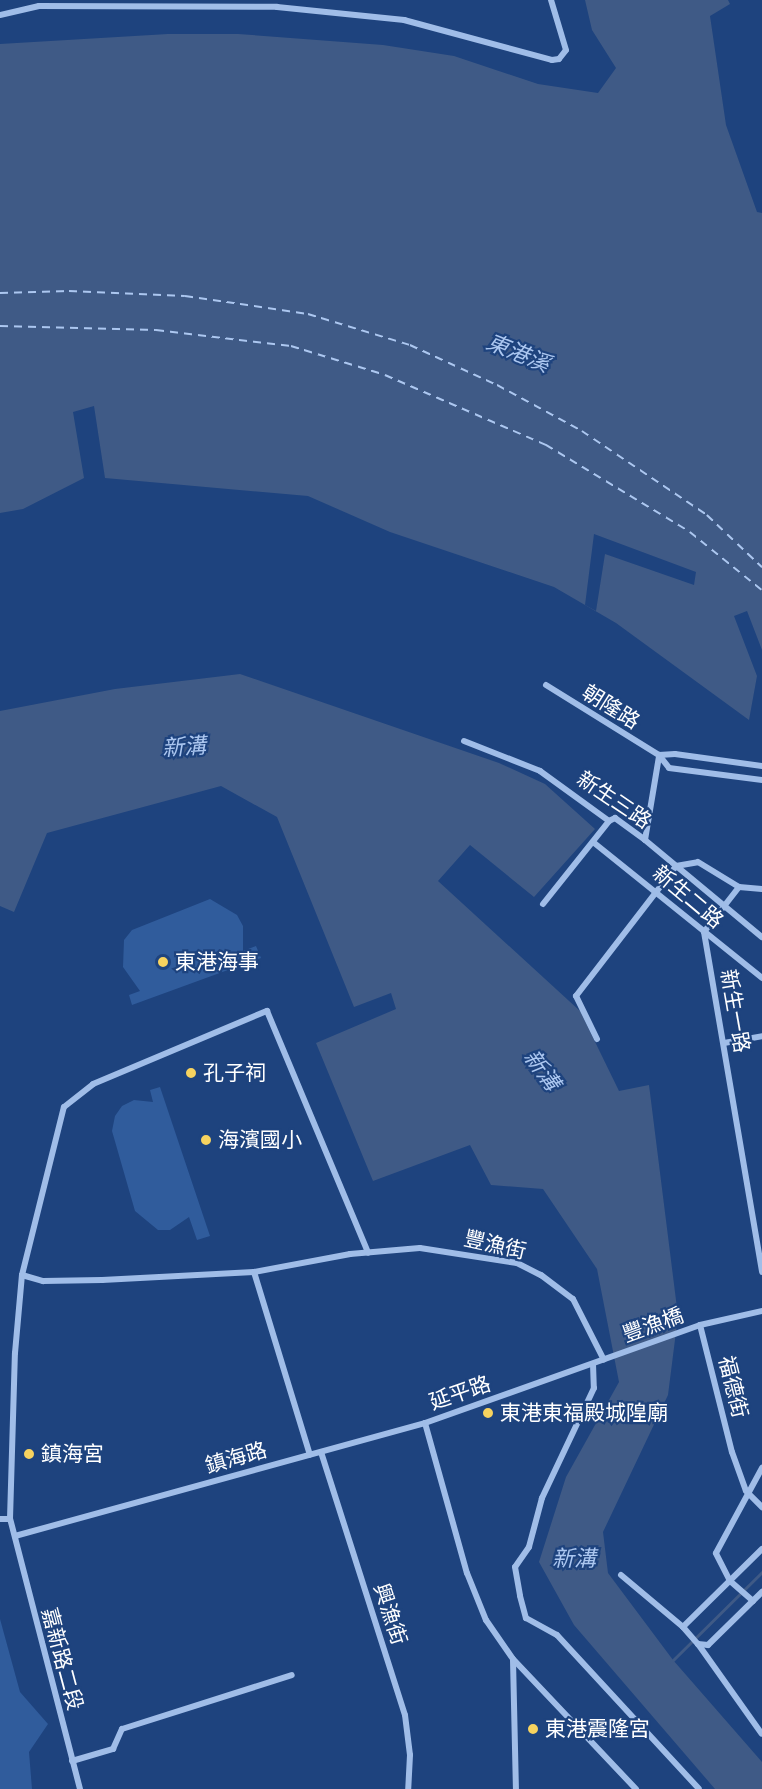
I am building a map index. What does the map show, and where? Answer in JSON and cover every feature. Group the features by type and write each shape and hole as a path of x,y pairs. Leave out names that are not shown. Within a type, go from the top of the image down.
{"street":[{"path":"0,15 39,6 277,7 404,20 552,60 559,59 566,50 551,0"},
{"name":"朝隆路","path":"546,685 659,756 669,768 762,780"},
{"name":"新生三路","path":"464,741 540,771 609,821 615,818 762,937"},
{"path":"645,840 659,756 675,754 762,766"},
{"path":"543,904 609,821"},
{"name":"新生二路","path":"593,842 762,978"},
{"path":"597,1039 576,996 676,866 698,862 739,887 762,889"},
{"path":"704,932 739,887"},
{"name":"新生一路","path":"704,932 762,1272"},
{"path":"15,1536 10,1519 15,1353 22,1275 64,1107 93,1084 267,1011 368,1253"},
{"path":"724,1043 762,1036"},
{"path":"753,1226 762,1222"},
{"name":"豐漁街","path":"254,1272 368,1253 420,1248 517,1263 541,1275 573,1299 604,1360"},
{"path":"22,1275 43,1281 254,1272 310,1455"},
{"path":"700,1325 762,1311"},
{"name":"豐漁橋","path":"617,1356 700,1325"},
{"name":"福德街","path":"700,1325 732,1452 746,1491 762,1507"},
{"name":"延平路","path":"310,1455 425,1423 617,1356"},
{"path":"594,1364 594,1388 542,1498 529,1547 515,1567 520,1596 526,1618 557,1635 699,1789"},
{"path":"425,1423 467,1573 486,1620 513,1659 636,1789"},
{"name":"興漁街","path":"321,1452 405,1715 410,1755 408,1789"},
{"name":"鎮海路","path":"15,1536 310,1455"},
{"path":"753,1601 730,1581 716,1553 746,1491 762,1468"},
{"path":"0,1519 10,1519"},
{"name":"嘉新路二段","path":"15,1536 80,1789"},
{"path":"685,1629 762,1549"},
{"path":"621,1575 685,1629 762,1734"},
{"path":"698,1644 708,1645 762,1592"},
{"path":"513,1659 516,1789"},
{"path":"72,1761 113,1749 122,1729 292,1675"}],"shaded area":[{"path":"210,899 237,915 243,926 243,951 256,946 261,958 132,1005 129,995 140,991 123,967 124,940 132,930"},
{"path":"160,1087 210,1236 197,1240 189,1217 170,1230 158,1230 135,1211 112,1131 115,1116 122,1106 134,1100 153,1102 150,1090"},
{"path":"0,1619 20,1692 48,1724 29,1752 32,1789 0,1789"}],"water":[{"name":"東港溪","path":"585,0 728,0 730,4 710,16 726,125 757,212 762,213 762,650 747,611 734,616 757,676 749,720 616,623 554,587 390,532 308,496 105,478 94,406 73,412 84,478 23,509 0,513 0,44 168,34 238,34 383,45 454,56 538,84 598,93 616,68 592,30"},
{"name":"新溝","path":"240,674 499,763 545,784 595,829 534,897 470,845 438,881 580,1011 619,1091 649,1085 678,1316 668,1395 603,1532 608,1573 673,1660 762,1762 762,1789 715,1789 574,1625 539,1562 566,1477 619,1382 597,1269 543,1189 491,1185 470,1145 373,1181 316,1043 396,1009 391,993 354,1007 277,817 221,786 47,833 14,912 0,906 0,711 115,689"}],"pier":[{"path":"594,534 696,572 694,585 605,554 596,611 585,605"}],"waterway":[{"path":"671,1662 762,1572"}],"ferry route":[{"path":"0,293 69,291 185,296 308,314 410,345 497,385 582,431 707,515 762,567"},
{"path":"0,326 156,330 291,346 385,375 546,445 690,532 762,590"}],"place":[{"name":"東港海事","path":"163,962"},
{"name":"孔子祠","path":"191,1073"},
{"name":"海濱國小","path":"206,1140"},
{"name":"東港東福殿城隍廟","path":"488,1413"},
{"name":"鎮海宮","path":"29,1454"},
{"name":"東港震隆宮","path":"533,1729"}]}
